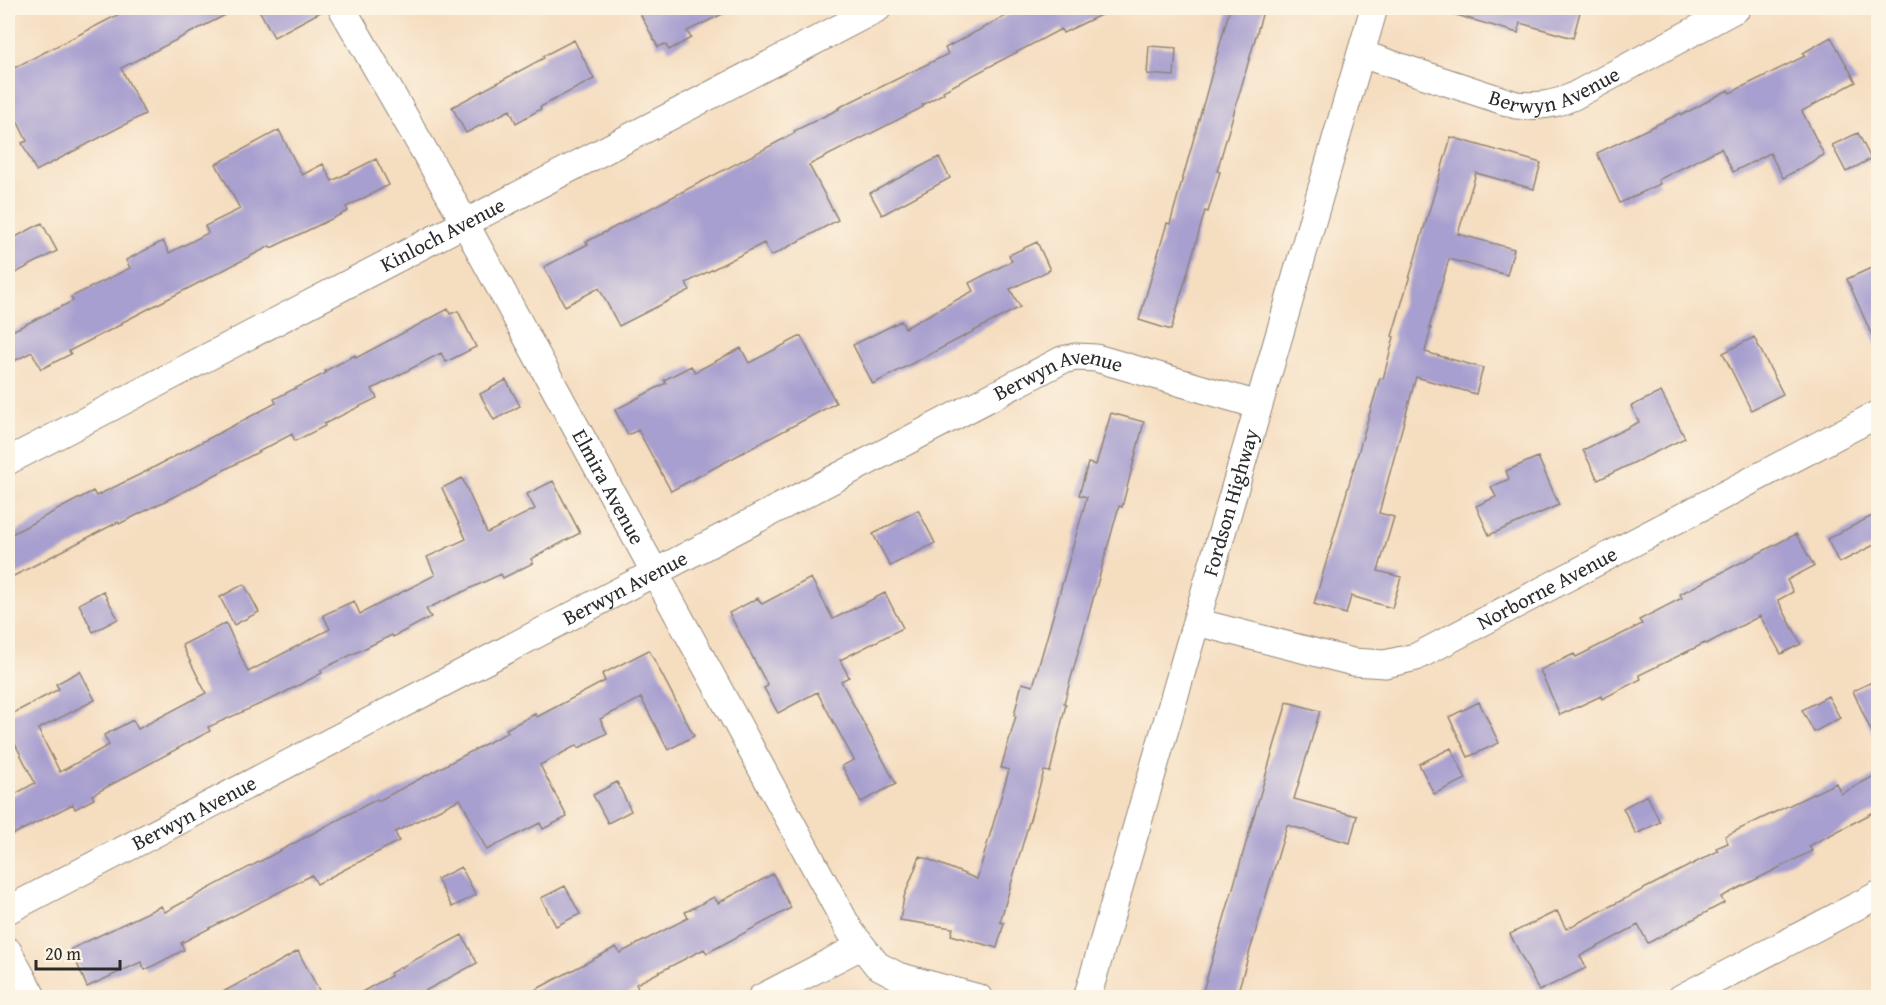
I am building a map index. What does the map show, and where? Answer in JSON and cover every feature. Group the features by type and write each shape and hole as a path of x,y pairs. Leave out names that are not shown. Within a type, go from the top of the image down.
{"street":[{"name":"Elmira Avenue","path":"342,8 465,223 849,932 878,965 898,976 979,998"},
{"name":"Kinloch Avenue","path":"8,461 878,8"},
{"name":"Fordson Highway","path":"1087,998 1374,8"},
{"name":"Berwyn Avenue","path":"1361,54 1516,105 1537,107 1558,103 1572,97 1737,8"},
{"name":"Berwyn Avenue","path":"8,910 1062,360 1076,357 1096,358 1258,405"},
{"name":"Norborne Avenue","path":"1196,622 1353,662 1384,664 1416,657 1878,414"},
{"path":"1682,998 1878,895"},
{"path":"761,998 861,945"},
{"path":"8,951 33,998"}],"building":[{"path":"131,8 239,8 121,68 145,114 36,171 22,143 27,141 8,102 8,71"},
{"path":"258,8 326,8 326,9 274,37"},
{"path":"637,8 735,8 687,31 691,38 669,50 665,44 658,47"},
{"path":"1021,8 1115,8 1063,33 1061,29 943,91 944,93 922,105 923,107 809,165 838,220 771,256 764,243 686,283 690,290 619,326 599,288 565,306 544,267 588,244 586,242 795,133 794,131 948,54 945,48"},
{"path":"1230,8 1264,8 1217,171 1220,172 1208,212 1205,211 1171,330 1139,320 1167,223 1170,224"},
{"path":"1454,8 1565,8 1580,12 1573,38 1520,23 1518,33 1453,14"},
{"path":"1831,37 1856,82 1802,111 1824,155 1783,178 1770,153 1733,172 1721,148 1658,180 1660,184 1620,203 1597,153 1681,113 1682,115 1728,90 1730,93 1805,56 1803,53"},
{"path":"574,40 594,79 540,107 541,109 516,123 510,110 466,133 452,107"},
{"path":"1149,46 1176,48 1174,76 1147,74"},
{"path":"279,130 302,175 323,164 332,181 376,159 389,185 346,207 348,211 271,248 270,246 121,323 69,351 71,354 41,369 32,352 8,364 8,333 73,301 71,297 130,268 126,260 163,241 169,253 208,233 205,226 240,209 216,164"},
{"path":"1858,133 1871,159 1846,172 1832,145"},
{"path":"1451,137 1541,163 1534,189 1476,173 1458,234 1514,249 1507,275 1449,259 1429,328 1431,328 1425,352 1483,368 1476,394 1416,377 1379,513 1394,517 1378,571 1401,577 1392,608 1351,596 1346,614 1314,604 1380,378 1383,379 1394,337 1392,336"},
{"path":"939,157 950,178 882,215 870,193"},
{"path":"42,223 57,251 8,277 8,241"},
{"path":"1037,242 1050,270 1010,289 1020,307 873,384 853,345 901,321 905,328 973,291 969,283 1012,261 1009,255"},
{"path":"1878,265 1878,349 1847,279"},
{"path":"448,309 450,314 458,311 476,347 446,362 441,353 372,389 377,398 324,424 325,426 295,441 292,434 179,494 119,524 118,522 8,579 8,536 93,491 96,496 147,471 276,403 274,399 326,373 325,371 355,355 356,358"},
{"path":"801,336 836,403 671,491 638,430 628,435 615,410 666,383 664,380 691,366 695,372 741,348 749,363"},
{"path":"1754,337 1783,394 1751,410 1723,353"},
{"path":"506,380 520,406 494,420 480,394"},
{"path":"1661,392 1685,438 1598,480 1583,450 1639,422 1631,406"},
{"path":"1111,413 1144,422 1122,507 1119,506 1064,703 1066,704 1050,772 1044,771 1000,922 1004,923 997,948 951,935 953,928 900,920 904,897 920,856 977,879 1009,770 1001,768 1016,716 1014,715 1022,683 1033,686 1087,497 1079,495 1088,463 1096,465"},
{"path":"1538,457 1559,505 1489,535 1476,506 1496,497 1491,487 1509,479 1506,471"},
{"path":"462,478 487,533 535,509 527,494 553,481 580,533 531,559 533,563 503,578 501,574 426,609 431,617 393,637 392,635 320,670 322,673 276,697 208,727 210,731 92,795 94,799 75,809 73,804 8,837 8,798 35,783 8,730 8,716 59,689 56,684 80,671 95,700 38,729 60,772 109,745 104,735 133,720 138,729 206,693 182,645 226,623 248,672 330,629 323,615 354,601 360,614 435,575 427,557 466,539 442,488"},
{"path":"918,510 935,543 890,566 873,534"},
{"path":"1878,513 1878,543 1839,563 1827,539"},
{"path":"1796,534 1814,566 1787,580 1793,592 1778,600 1801,644 1781,654 1760,616 1639,675 1641,679 1602,699 1601,696 1560,715 1540,670 1574,654 1576,657 1642,624 1639,620 1682,598 1680,594"},
{"path":"811,578 833,619 885,593 903,628 840,660 849,677 841,681 896,784 861,802 842,766 854,760 817,692 778,713 764,688 768,686 729,613 758,598 762,604"},
{"path":"244,584 259,612 234,625 220,597"},
{"path":"103,591 118,619 93,632 79,604"},
{"path":"649,650 694,736 668,750 641,698 600,719 607,733 579,748 577,745 540,765 567,817 543,829 540,823 487,850 460,799 395,832 399,841 317,884 312,875 181,943 184,950 145,970 141,962 87,987 71,949 161,906 165,912 508,732 506,729 535,714 537,717 605,681 602,674"},
{"path":"1872,682 1878,695 1878,746 1853,691"},
{"path":"1828,696 1840,718 1814,732 1802,710"},
{"path":"1287,702 1320,711 1294,799 1357,816 1350,843 1287,825 1236,998 1201,998"},
{"path":"1479,702 1499,743 1468,757 1449,717"},
{"path":"1451,748 1466,779 1434,794 1419,764"},
{"path":"1878,774 1878,810 1809,846 1812,851 1721,897 1724,903 1648,943 1638,925 1580,956 1586,968 1539,991 1510,934 1557,911 1566,929 1718,851 1716,848 1728,843 1725,836 1836,783 1841,794"},
{"path":"617,782 631,811 608,823 593,795"},
{"path":"1647,795 1660,822 1636,834 1623,808"},
{"path":"461,867 476,895 452,907 437,879"},
{"path":"773,874 791,908 707,953 704,949 636,984 638,988 620,998 520,998 616,947 620,953 688,918 685,912 714,897 718,903"},
{"path":"565,886 580,914 556,926 541,898"},
{"path":"462,935 477,963 412,998 351,998 391,976 390,973"},
{"path":"298,951 323,998 212,998 275,964"}]}
